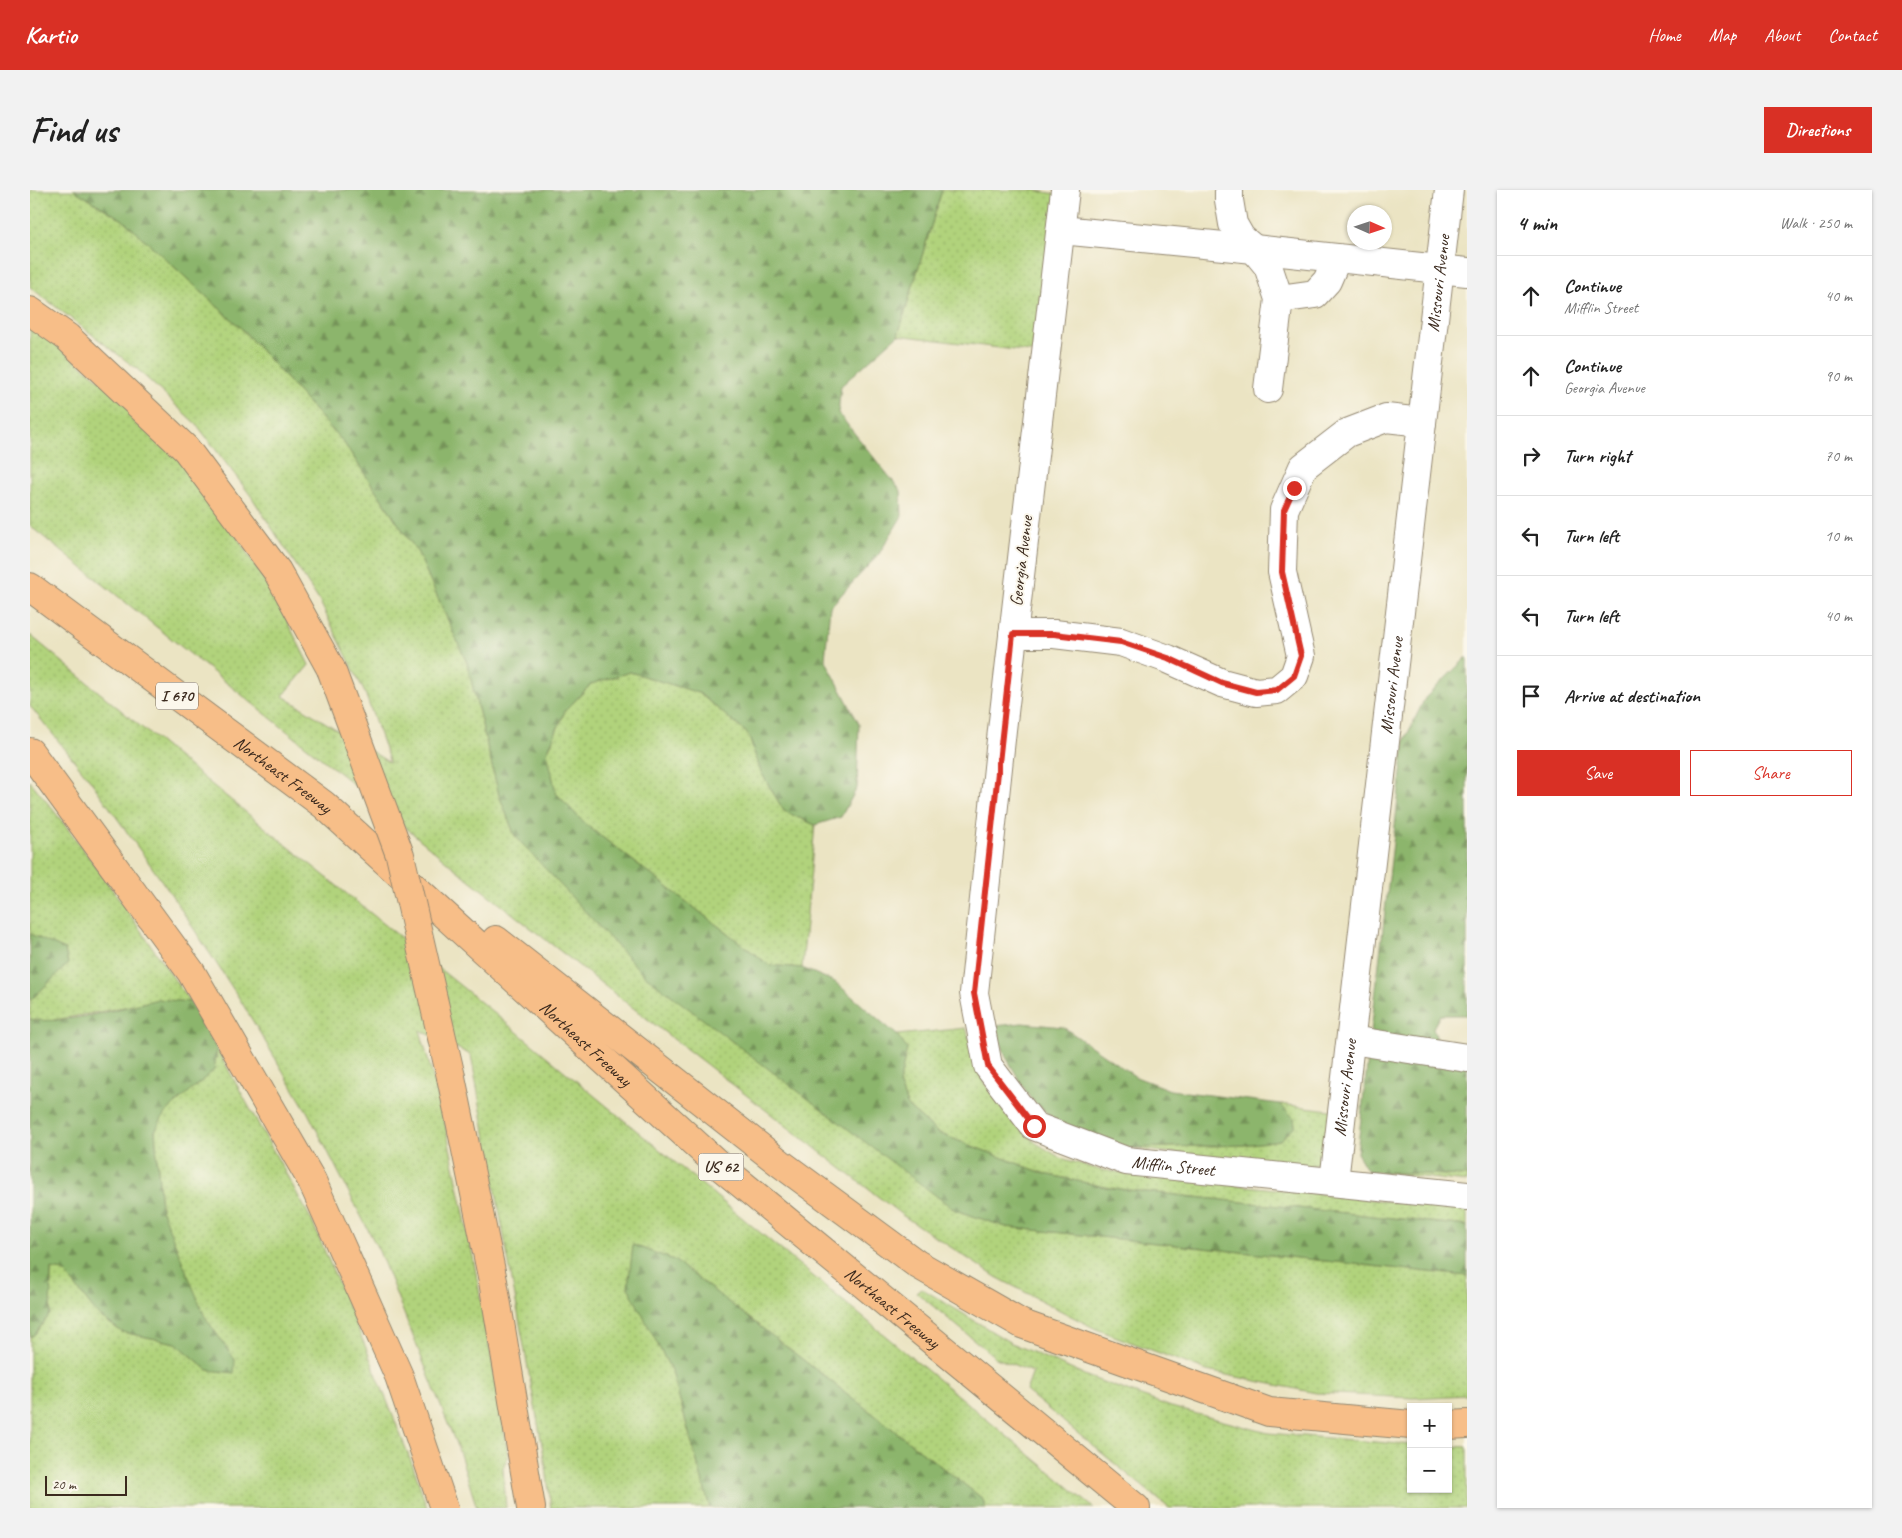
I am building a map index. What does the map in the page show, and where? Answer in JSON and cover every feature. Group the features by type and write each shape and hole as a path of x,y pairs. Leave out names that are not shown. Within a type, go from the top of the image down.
{"highway":[{"path":"30,311 67,337 186,449 277,571 331,669 400,855 451,1077 493,1281 531,1508"},
{"name":"Northeast Freeway","path":"30,587 324,805 720,1167 1136,1508"},
{"path":"30,752 191,972 312,1181 399,1376 444,1508"},
{"path":"324,805 780,1163 917,1264 1022,1324 1269,1412 1407,1425"},
{"path":"1452,1425 1467,1424"}],"street":[{"name":"Georgia Avenue","path":"974,993 1013,634 1065,190"},
{"path":"1229,190 1233,224 1241,238 1254,249 1268,266 1279,299 1268,389"},
{"name":"Missouri Avenue","path":"1334,1181 1449,190"},
{"path":"1061,230 1467,272"},
{"path":"1279,299 1315,294 1327,282 1337,258"},
{"path":"1013,634 1054,634 1121,642 1168,658 1222,683 1256,692 1277,690 1294,676 1301,656 1282,572 1284,510 1303,467 1347,432 1386,418 1422,422"},
{"name":"Mifflin Street","path":"974,993 988,1066 1034,1126 1126,1161 1467,1196"},
{"path":"1350,1040 1467,1058"}],"green space":[{"path":"30,190 74,190 123,220 241,328 344,443 418,553 467,663 499,795 515,836 955,1210 1006,1227 1467,1276 1467,1395 1414,1398 1316,1393 1207,1371 1096,1329 996,1277 902,1215 615,994 458,871 347,779 30,526 30,324 102,382 172,451 232,529 276,599 309,665 283,696 390,763 365,693 320,602 251,496 197,425 137,369 30,287"},
{"path":"74,190 942,190 898,335 841,386 838,413 901,491 902,516 879,554 830,607 825,659 859,724 857,788 841,817 815,825 784,811 761,772 748,734 699,693 630,672 591,684 565,711 547,752 556,793 585,824 769,965 802,968 835,982 897,1035 907,1049 899,1084 908,1107 938,1133 1045,1174 1110,1188 1467,1226 1467,1276 1006,1227 955,1210 643,974 515,836 499,795 467,663 418,553 344,443 241,328 123,220"},
{"path":"942,190 1033,190 1056,194 1038,353 898,335"},
{"path":"30,635 488,1008 1094,1508 985,1508 983,1499 674,1260 633,1245 629,1287 672,1372 710,1508 551,1508 546,1467 471,1055 420,1030 443,1114 473,1257 508,1456 503,1468 506,1508 477,1508 460,1454 379,1251 308,1113 239,998 171,894 90,780 30,706"},
{"path":"1467,657 1467,1015 1440,1015 1433,1028 1439,1045 1467,1060 1467,1176 1368,1171 1357,1153 1405,739 1425,698"},
{"path":"630,672 699,693 748,734 761,772 784,811 815,825 802,968 769,965 585,824 556,793 547,753 565,711 591,684"},
{"path":"30,781 92,862 190,1002 158,1000 43,1022 30,1019 30,1001 68,963 65,950 30,934"},
{"path":"30,934 65,950 68,964 30,1001"},
{"path":"158,999 190,1002 217,1049 214,1070 165,1113 155,1131 161,1209 205,1317 235,1360 234,1373 208,1370 176,1343 122,1332 97,1314 64,1271 51,1269 50,1314 34,1335 30,1337 30,1019 58,1020 75,1018"},
{"path":"1022,1023 1063,1027 1136,1077 1170,1090 1280,1104 1294,1118 1295,1126 1280,1140 1244,1145 1129,1148 1056,1121 1030,1098 1006,1057 995,1026"},
{"path":"966,1028 982,1079 1008,1117 1036,1143 1061,1158 1100,1170 1467,1210 1467,1226 1110,1188 1045,1174 938,1133 908,1107 899,1084 906,1049 897,1035"},
{"path":"217,1049 311,1219 366,1348 416,1474 427,1508 30,1508 30,1337 34,1335 50,1314 51,1269 64,1271 97,1314 122,1332 176,1343 208,1370 235,1360 204,1317 161,1210 155,1131 164,1113 214,1070"},
{"path":"1280,1104 1338,1111 1324,1160 1308,1168 1129,1148 1244,1145 1280,1140 1295,1126 1294,1118"},
{"path":"1368,1171 1467,1176 1467,1182"},
{"path":"633,1245 674,1260 983,1499 985,1508 710,1508 672,1372 628,1287"},
{"path":"921,1288 1011,1343 1089,1377 1171,1407 1268,1433 1407,1445 1407,1493 1452,1493 1452,1446 1467,1447 1467,1508 1169,1508 1026,1391 1033,1372 996,1358 916,1292"}],"route":[{"path":"1034,1126 988,1066 974,993 1013,634 1054,634 1121,642 1168,658 1222,683 1256,692 1277,690 1294,676 1301,656 1282,572 1284,510 1294,488"}]}
